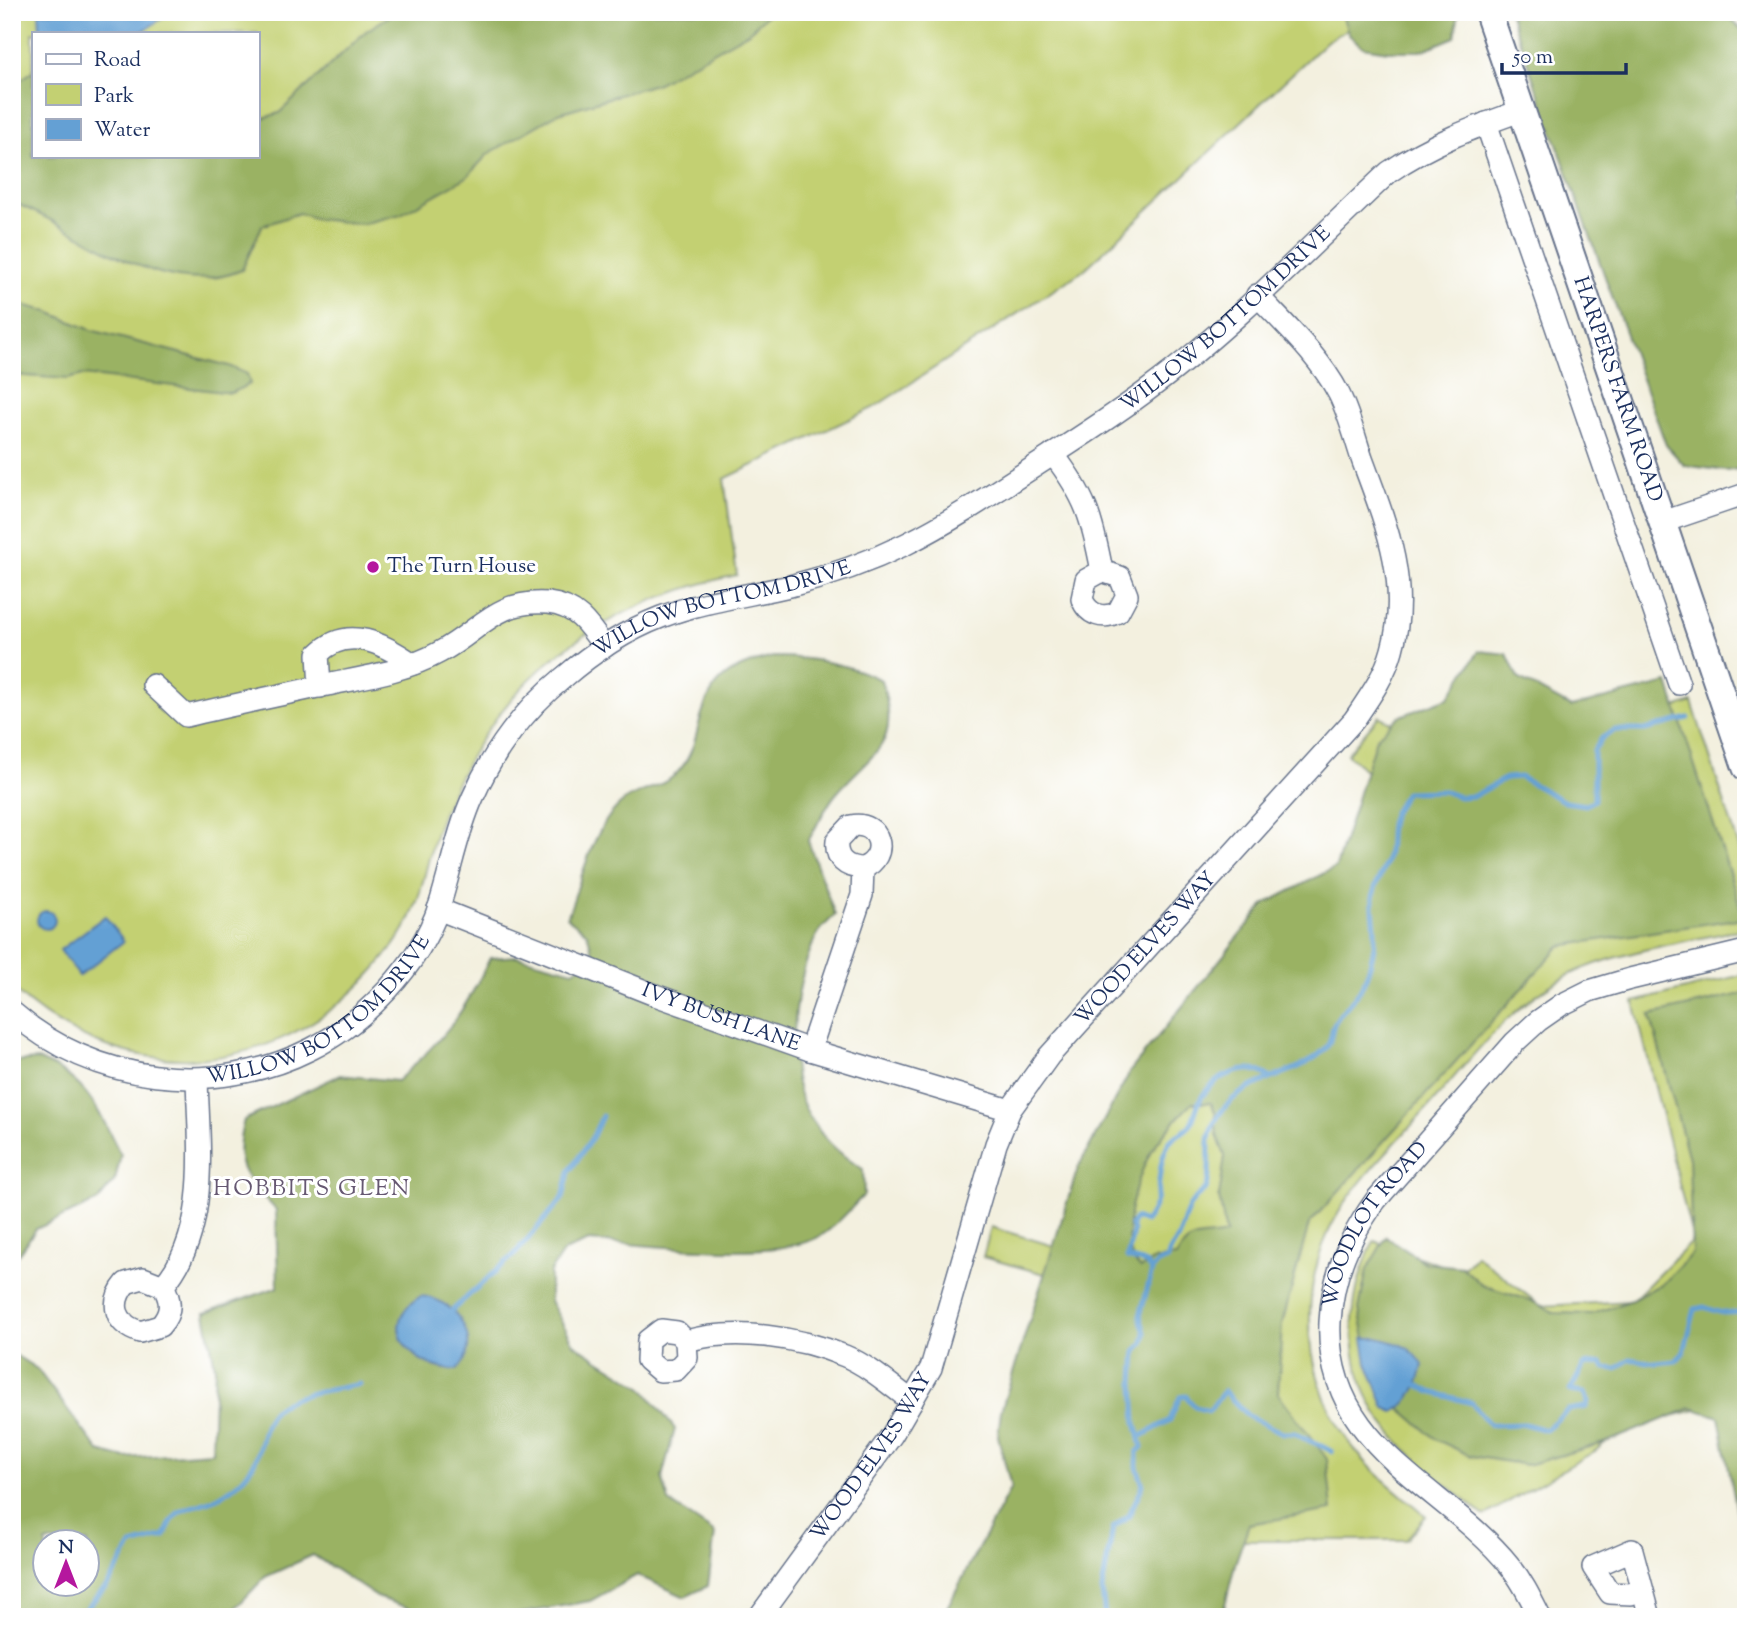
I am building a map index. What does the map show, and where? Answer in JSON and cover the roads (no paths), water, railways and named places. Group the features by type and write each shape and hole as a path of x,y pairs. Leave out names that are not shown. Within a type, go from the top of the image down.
{"main road":[{"name":"HARPERS FARM ROAD","path":"1488,12 1746,767"}],"street":[{"name":"WILLOW BOTTOM DRIVE","path":"12,1012 54,1043 92,1060 126,1070 197,1080 225,1077 280,1062 313,1048 363,1013 405,968 438,909 472,799 516,725 558,681 604,647 633,630 689,607 796,584 869,562 949,522 1153,386 1257,295 1390,172 1419,151 1523,110"},
{"path":"1486,123 1679,684"},
{"name":"WOOD ELVES WAY","path":"759,1617 892,1435 931,1368 945,1329 987,1174 1010,1110 1049,1056 1354,720 1385,669 1392,649 1399,603 1394,552 1339,394 1303,343 1257,295"},
{"path":"1053,454 1085,500 1102,571"},
{"path":"1663,522 1746,494"},
{"path":"153,685 186,716 413,664 456,643 503,608 533,603 561,606 585,618 604,647"},
{"path":"320,687 318,654 328,644 343,639 383,643 413,664"},
{"path":"810,1050 862,895 863,869"},
{"name":"IVY BUSH LANE","path":"438,909 655,995 810,1050 1010,1110"},
{"name":"WOODLOT ROAD","path":"1540,1617 1527,1591 1501,1556 1398,1467 1361,1427 1338,1376 1332,1351 1331,1306 1336,1278 1359,1223 1376,1200 1538,1021 1589,992 1746,951"},
{"path":"163,1286 181,1260 195,1207 199,1144 197,1080"},
{"path":"686,1341 718,1335 774,1338 823,1348 847,1356 912,1401"},
{"path":"1642,1589 1650,1617"}],"water":[{"path":"39,12 172,12 142,32 40,32"},
{"path":"46,911 52,914 55,920 52,926 46,929 40,926 37,920 40,914"},
{"path":"105,916 124,941 79,976 60,950"},
{"path":"421,1296 445,1305 463,1324 468,1347 465,1359 457,1370 426,1363 404,1344 400,1320 407,1308"},
{"path":"1363,1338 1378,1338 1409,1349 1423,1365 1414,1392 1406,1403 1394,1412 1385,1408 1367,1363"}],"waterway":[{"path":"1105,1617 1102,1590 1113,1528 1129,1515 1143,1485 1137,1467 1137,1452 1142,1447 1136,1423 1134,1382 1136,1350 1143,1343 1145,1333 1140,1316 1152,1271 1156,1264 1168,1259 1169,1251 1179,1236 1191,1204 1206,1189 1209,1139 1214,1123 1225,1107 1252,1086 1299,1067 1326,1048 1337,1019 1360,990 1374,948 1373,906 1376,884 1387,857 1392,817 1406,792 1443,791 1459,797 1474,796 1506,778 1520,777 1565,802 1586,805 1594,800 1594,750 1602,738 1615,730 1645,730 1688,718"},
{"path":"1152,1271 1146,1263 1127,1258 1133,1232 1131,1225 1135,1218 1145,1222 1151,1213 1163,1156 1169,1142 1187,1128 1201,1099 1209,1088 1224,1076 1252,1070 1269,1077"},
{"path":"448,1314 515,1254 563,1198 569,1172 593,1136 602,1116"},
{"path":"1414,1383 1431,1392 1472,1403 1490,1425 1525,1424 1545,1430 1568,1410 1586,1407 1588,1401 1585,1393 1570,1391 1584,1365 1602,1363 1605,1368 1616,1369 1630,1359 1656,1363 1676,1361 1684,1352 1695,1309 1704,1307 1722,1313 1746,1312"},
{"path":"78,1617 107,1586 132,1545 165,1536 173,1519 181,1511 220,1496 244,1477 257,1457 266,1423 275,1409 300,1396 360,1384"},
{"path":"1142,1436 1170,1420 1180,1397 1186,1396 1195,1407 1209,1411 1224,1391 1248,1416 1283,1433 1295,1433 1332,1452"}],"place":[{"name":"The Turn House","path":"373,567"}],"district":[{"name":"HOBBITS GLEN","path":"312,1189"}]}
